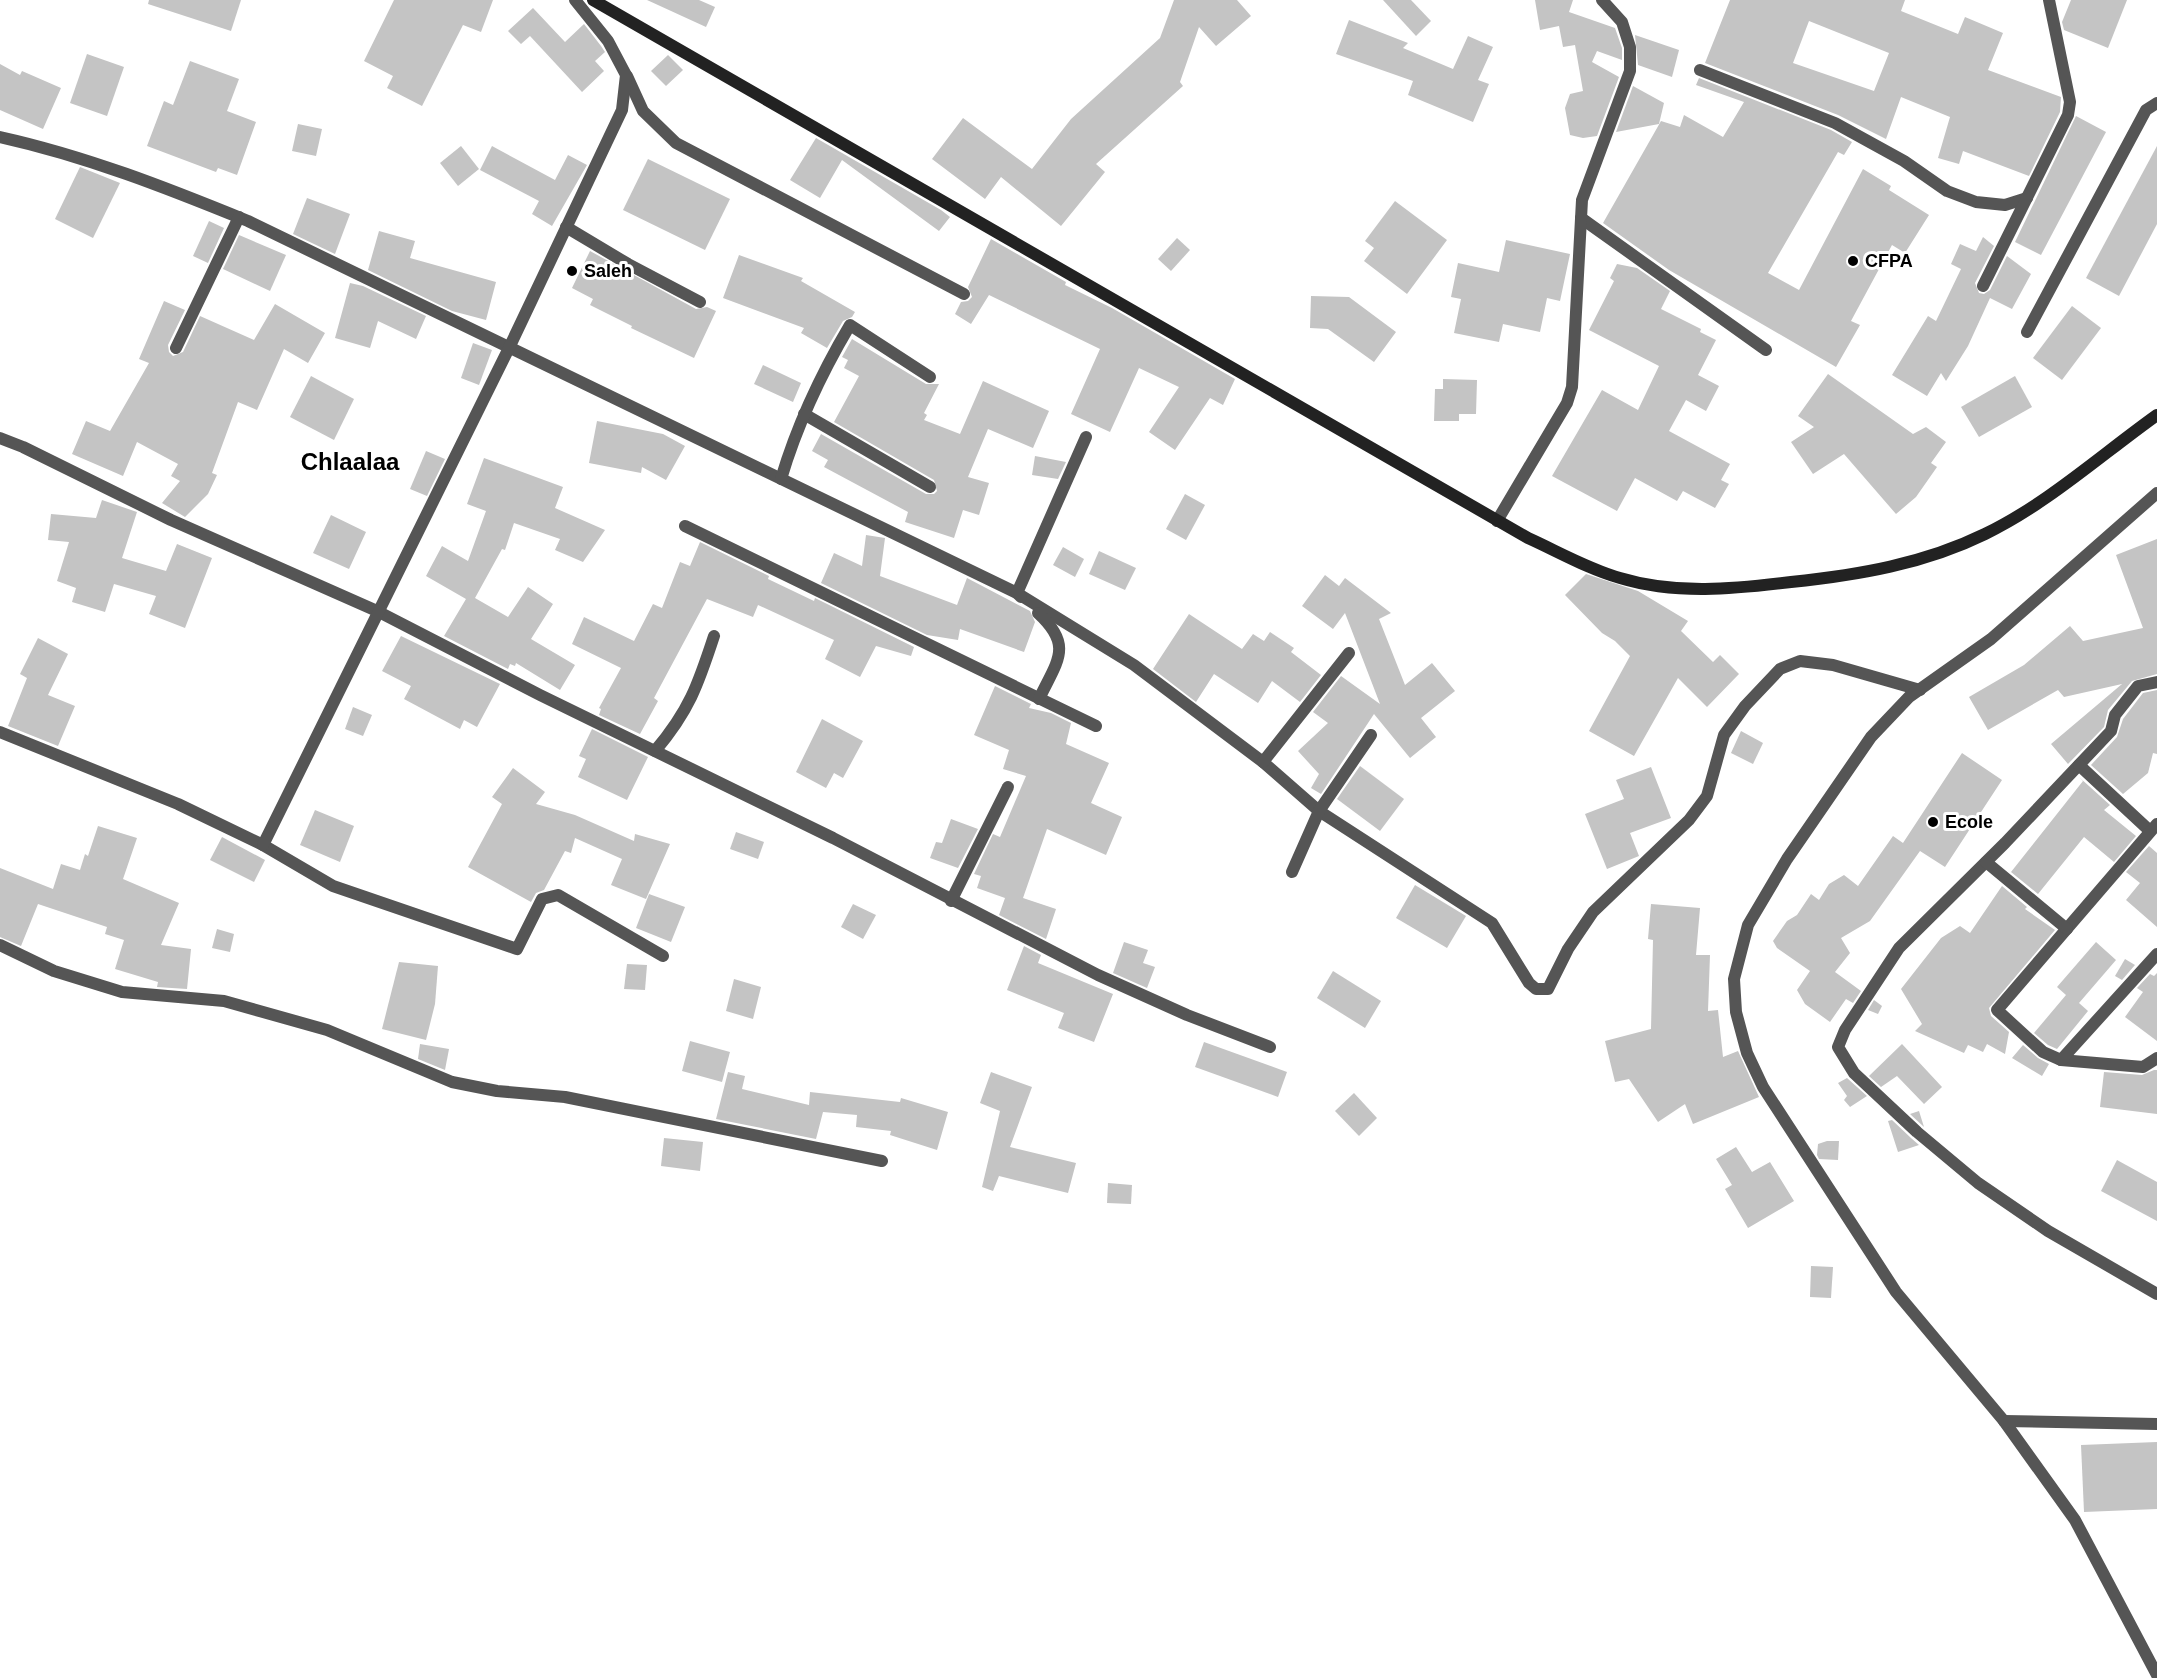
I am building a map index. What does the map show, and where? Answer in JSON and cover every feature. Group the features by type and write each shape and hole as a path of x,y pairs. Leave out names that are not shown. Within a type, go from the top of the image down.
{"main road":[{"path":"593,0 1497,521 1528,538 1619,578 1664,587 1725,590 1865,574 1928,557 1985,534 2028,509 2156,413"}],"street":[{"path":"576,0 608,41 643,111 676,143 964,294"},
{"path":"1497,521 1567,403 1572,387 1582,200 1630,71 1630,47 1622,22 1602,0"},
{"path":"1983,286 2068,115 2070,102 2049,0"},
{"path":"1700,70 1835,123 1904,161 1947,191 1976,202 2006,205 2027,198"},
{"path":"263,844 509,348 622,110 626,75"},
{"path":"2027,332 2146,110 2157,103"},
{"path":"0,137 43,147 139,177 239,218 1017,593 1134,665 1263,762 1319,811 1492,923 1529,983 1542,990 1548,989 1568,949 1593,912 1689,820 1707,796 1724,735 1745,706 1780,669 1800,661 1833,665 1920,690"},
{"path":"176,348 239,218"},
{"path":"1581,218 1766,350"},
{"path":"566,227 628,264 700,302"},
{"path":"781,479 793,438 832,356 850,325 930,376"},
{"path":"804,414 930,487"},
{"path":"1017,593 1086,437"},
{"path":"0,438 23,447 171,520 377,611 479,665 833,838 1098,975 1187,1015 1270,1047"},
{"path":"2157,493 1991,639 1909,698 1871,737 1787,859 1754,915 1734,978 1736,1012 1747,1053 1763,1087 1896,1292 2004,1421 2075,1520 2157,1675"},
{"path":"685,526 1096,726"},
{"path":"1017,593 1053,627 1060,640 1061,653 1039,699"},
{"path":"655,751 678,723 696,690 714,636"},
{"path":"1263,762 1349,653"},
{"path":"2157,682 2138,686 2115,716 2111,731 1986,862 1899,948 1845,1030 1838,1047 1854,1072 1917,1132 1978,1183 2048,1231 2157,1294"},
{"path":"0,732 177,804 263,844 333,886 517,949 542,899 558,895 663,956"},
{"path":"1292,872 1319,811 1371,735"},
{"path":"2079,765 2154,827 1997,1010 2043,1052 2061,1060 2143,1067 2157,1058"},
{"path":"951,901 1008,787"},
{"path":"1986,862 2067,929"},
{"path":"0,945 54,971 122,992 224,1001 327,1030 452,1082 497,1091 565,1097 882,1161"},
{"path":"2061,1060 2157,954"},
{"path":"2004,1421 2157,1424"}],"building":[{"path":"149,0 241,0 231,31 148,4"},
{"path":"394,0 493,0 481,32 463,25 422,106 387,88 393,76 364,61"},
{"path":"647,0 699,0 715,7 706,27"},
{"path":"1174,0 1237,0 1251,16 1216,46 1199,27 1180,82 1183,86 1096,164 1105,172 1061,226 1001,177 985,199 932,159 963,118 1032,169 1071,119 1160,38"},
{"path":"1383,0 1411,0 1431,21 1416,36"},
{"path":"1535,0 1573,0 1569,12 1615,28 1622,48 1622,60 1597,51 1592,62 1619,77 1597,136 1583,138 1570,135 1565,108 1570,94 1583,91 1575,45 1563,47 1559,26 1540,30"},
{"path":"1730,0 1905,0 1901,11 1958,34 1965,17 2003,33 1988,70 2061,97 2060,112 2029,176 1963,151 1959,164 1938,158 1950,117 1901,97 1886,139 1838,115 1705,63","holes":["1809,21 1889,53 1874,91 1793,63"]},
{"path":"2071,0 2127,0 2108,48 2064,30 2062,22"},
{"path":"533,8 565,42 584,24 605,52 595,61 604,71 582,92 530,36 521,44 508,31"},
{"path":"1349,20 1408,43 1403,48 1453,69 1468,36 1493,47 1478,80 1489,84 1473,122 1408,95 1413,81 1336,54"},
{"path":"1635,35 1679,50 1672,77 1638,65"},
{"path":"87,54 124,67 107,116 70,103"},
{"path":"668,55 683,70 666,86 651,71"},
{"path":"190,61 239,79 227,111 256,122 237,175 218,168 216,172 147,146 164,101 173,105"},
{"path":"0,64 20,75 22,71 61,88 43,129 0,110"},
{"path":"1699,78 1831,130 1852,142 1844,155 1838,152 1768,273 1799,290 1863,169 1891,186 1889,190 1929,215 1905,253 1892,245 1851,321 1860,325 1836,367 1669,270 1603,223 1661,121 1680,127 1684,115 1723,137 1744,102 1696,85"},
{"path":"1633,86 1664,103 1659,124 1616,132"},
{"path":"2076,116 2106,132 2041,255 2015,242"},
{"path":"298,124 322,129 316,156 292,151"},
{"path":"816,138 950,217 939,231 842,160 820,198 790,180"},
{"path":"461,146 479,169 458,186 440,163"},
{"path":"492,146 555,180 568,155 587,165 552,226 532,214 539,201 480,170"},
{"path":"2157,146 2157,224 2119,296 2086,278"},
{"path":"648,159 730,199 705,250 623,210"},
{"path":"80,167 120,183 93,238 55,219"},
{"path":"307,198 350,214 335,254 293,234"},
{"path":"1395,201 1447,240 1407,294 1364,261 1374,248 1365,241"},
{"path":"209,221 224,228 208,263 193,256"},
{"path":"379,231 415,241 410,258 496,282 486,320 452,311 368,270"},
{"path":"239,235 286,255 270,291 223,269"},
{"path":"1983,237 1994,246 1975,283 1979,293 1984,294 1990,290 2007,256 2031,274 2012,309 1990,298 1968,346 1946,381 1941,373 1927,396 1892,375 1928,316 1936,321 1961,269 1951,264 1960,244 1976,251"},
{"path":"1177,238 1190,250 1171,271 1158,259"},
{"path":"991,239 1066,282 1065,285 1112,308 1235,379 1223,405 1210,398 1175,450 1149,432 1179,387 1139,368 1110,432 1071,414 1100,349 989,295 971,324 955,314 961,302 968,301 972,297 968,287"},
{"path":"1506,240 1570,254 1560,301 1547,298 1540,332 1503,324 1499,342 1454,333 1461,299 1451,297 1458,263 1499,272"},
{"path":"590,251 696,309 707,307 716,311 694,358 631,328 632,326 590,305 593,299 572,288"},
{"path":"739,255 803,278 801,281 855,312 852,317 843,321 827,348 801,333 804,328 723,298"},
{"path":"1617,264 1637,268 1670,291 1661,309 1701,329 1700,332 1716,340 1698,375 1719,386 1706,411 1686,400 1669,431 1730,464 1721,480 1729,484 1715,508 1683,491 1677,501 1635,478 1617,511 1552,476 1602,390 1638,410 1659,366 1589,330 1614,281 1610,278"},
{"path":"350,283 363,286 426,316 416,339 378,321 370,348 335,338"},
{"path":"1311,296 1349,297 1396,332 1374,362 1328,329 1310,328"},
{"path":"164,301 185,310 168,345 169,352 173,356 183,352 200,316 254,340 275,304 325,333 308,363 284,349 257,410 238,402 212,473 217,475 208,494 185,517 162,503 180,481 171,476 178,464 137,442 123,476 72,454 86,421 110,431 149,363 139,359"},
{"path":"2072,306 2101,328 2062,380 2033,358"},
{"path":"852,339 926,384 939,384 924,413 927,415 924,420 960,434 983,381 1049,411 1033,448 988,429 968,477 989,483 979,515 963,510 954,538 905,522 908,512 824,467 828,460 812,451 821,434 926,494 934,494 937,491 934,480 834,422 859,376 844,368 848,360 842,357"},
{"path":"473,343 492,350 479,385 461,378"},
{"path":"763,365 801,383 793,402 754,384"},
{"path":"1828,374 1913,434 1926,427 1946,442 1931,463 1937,467 1916,497 1896,514 1844,454 1813,474 1791,442 1814,427 1798,416"},
{"path":"311,376 354,399 334,440 290,417"},
{"path":"2015,376 2032,407 1979,437 1961,407"},
{"path":"1443,379 1477,380 1476,414 1459,414 1459,421 1434,421 1435,389 1443,389"},
{"path":"597,421 663,434 685,446 666,480 642,467 641,473 589,463"},
{"path":"426,451 445,459 427,496 410,489"},
{"path":"1035,456 1066,462 1058,479 1032,475"},
{"path":"484,458 563,487 555,508 605,530 583,562 555,550 560,539 514,523 505,550 502,549 475,598 508,617 528,587 553,604 531,639 575,665 560,690 516,663 515,666 510,664 508,669 444,636 466,599 426,576 442,546 468,561 486,511 467,504"},
{"path":"1185,494 1205,505 1186,540 1166,529"},
{"path":"102,500 137,512 122,558 166,571 177,544 212,558 185,628 149,614 156,596 114,584 105,612 72,602 76,588 57,581 69,542 48,540 51,514 96,518"},
{"path":"331,515 366,532 349,569 313,553"},
{"path":"866,535 885,538 880,576 957,605 967,578 1030,611 1035,622 1024,652 960,629 958,640 927,635 821,583 834,553 862,566"},
{"path":"2157,539 2157,674 2132,681 2108,710 2104,727 2068,764 2051,744 2122,684 2064,697 2058,690 1988,730 1969,697 2024,665 2070,626 2083,641 2143,628 2116,555"},
{"path":"700,542 769,576 768,579 814,601 815,598 914,647 911,656 876,646 860,677 825,659 834,640 758,605 753,617 707,599 654,698 658,701 640,734 599,715 601,709 599,708 621,668 572,644 584,617 634,641 653,604 662,608 680,562 690,566"},
{"path":"1063,547 1084,559 1075,577 1053,565"},
{"path":"1099,551 1136,568 1125,590 1089,574"},
{"path":"1586,574 1638,591 1688,621 1681,631 1713,662 1720,655 1739,674 1707,707 1678,678 1634,756 1589,731 1630,656 1615,641 1602,633 1565,595"},
{"path":"1325,575 1339,586 1345,578 1391,613 1379,619 1405,685 1432,663 1455,691 1421,718 1436,737 1410,758 1374,714 1321,794 1311,788 1319,774 1298,751 1328,723 1313,712 1341,676 1380,704 1345,613 1333,629 1302,606"},
{"path":"1189,614 1242,649 1253,634 1264,641 1270,632 1294,648 1291,652 1321,675 1300,702 1272,681 1258,703 1214,674 1196,702 1153,669"},
{"path":"401,636 500,684 477,727 464,720 460,729 404,699 411,686 382,671"},
{"path":"38,638 68,654 48,695 75,706 58,746 8,726 27,678 20,674"},
{"path":"995,686 1031,704 1029,708 1051,713 1071,723 1066,744 1109,763 1091,803 1122,817 1106,855 1047,829 1023,898 1056,909 1046,939 999,915 1005,898 977,888 981,876 974,874 993,834 1000,837 1026,776 1003,769 1009,750 974,735"},
{"path":"2157,690 2157,754 2153,753 2148,773 2123,794 2091,765 2117,737 2123,719 2143,693"},
{"path":"353,707 372,715 363,736 345,729"},
{"path":"822,719 863,741 843,778 834,773 826,788 796,772"},
{"path":"592,729 648,757 627,800 578,777 586,759 579,756"},
{"path":"1741,731 1763,743 1753,764 1731,753"},
{"path":"1962,753 2002,780 1945,867 1920,851 1870,921 1841,938 1850,953 1835,972 1861,991 1853,1003 1846,999 1830,1022 1805,1004 1797,990 1810,971 1777,948 1773,941 1787,921 1797,915 1811,894 1819,900 1829,884 1844,875 1858,886 1893,836 1903,843"},
{"path":"1360,766 1404,799 1380,831 1337,799"},
{"path":"1651,767 1671,818 1630,833 1639,856 1607,869 1585,814 1624,799 1616,780"},
{"path":"513,768 545,792 536,804 575,815 634,841 635,834 670,844 646,899 611,885 622,859 575,838 571,853 565,851 544,890 536,893 531,902 468,867 502,804 492,797"},
{"path":"2079,777 2110,805 2104,810 2136,836 2114,862 2084,837 2038,894 2011,872 2083,781"},
{"path":"315,810 354,826 340,862 300,845"},
{"path":"951,819 978,829 958,868 930,858 936,842 942,843"},
{"path":"98,826 137,838 123,879 179,903 161,945 191,949 187,989 157,987 158,982 115,969 124,940 105,934 107,927 38,904 21,946 0,937 0,868 53,889 61,864 80,870 85,854 88,856"},
{"path":"736,832 764,842 758,859 730,849"},
{"path":"222,837 265,860 254,882 210,860"},
{"path":"2149,846 2157,853 2157,927 2126,900 2140,883 2126,872"},
{"path":"1415,885 1466,916 1447,948 1396,918"},
{"path":"2002,886 2027,907 2025,909 2055,930 1989,1008 1991,1016 2009,1032 2005,1054 1987,1044 1983,1052 1968,1045 1964,1053 1915,1031 1922,1024 1901,989 1941,938 1960,926 1970,933"},
{"path":"649,894 685,907 671,942 636,928"},
{"path":"853,904 876,915 863,939 841,927"},
{"path":"1651,904 1700,908 1696,955 1710,955 1708,1011 1718,1010 1723,1057 1738,1051 1759,1097 1693,1124 1685,1104 1658,1122 1629,1079 1615,1082 1605,1041 1651,1029 1653,940 1648,939"},
{"path":"217,929 234,934 230,952 212,948"},
{"path":"1124,942 1148,950 1143,963 1155,967 1147,988 1113,973"},
{"path":"2096,942 2116,960 2079,1003 2088,1011 2057,1049 2048,1045 2034,1033 2066,995 2057,987"},
{"path":"1024,946 1041,955 1038,963 1113,994 1094,1042 1058,1028 1064,1013 1007,990"},
{"path":"2125,959 2135,965 2122,980 2115,976"},
{"path":"399,962 438,966 435,1004 426,1040 382,1029"},
{"path":"627,964 647,965 645,990 624,989"},
{"path":"1333,971 1381,1001 1365,1028 1317,998"},
{"path":"2157,973 2157,1041 2125,1017 2143,992 2137,988 2150,974 2154,976"},
{"path":"734,979 761,987 753,1019 726,1011"},
{"path":"1874,1000 1882,1006 1878,1014 1868,1010"},
{"path":"690,1041 730,1052 722,1082 682,1071"},
{"path":"1204,1042 1287,1072 1278,1097 1195,1067"},
{"path":"420,1044 449,1049 445,1070 418,1059"},
{"path":"1902,1044 1942,1087 1924,1104 1897,1076 1881,1087 1869,1076"},
{"path":"2023,1045 2049,1064 2042,1076 2012,1058"},
{"path":"2157,1070 2157,1114 2100,1107 2104,1072 2142,1075"},
{"path":"728,1072 745,1076 742,1089 809,1105 810,1092 900,1102 901,1098 948,1112 937,1150 890,1135 891,1131 856,1127 857,1115 823,1112 816,1139 716,1119"},
{"path":"991,1072 1032,1087 1010,1147 1076,1163 1068,1193 999,1176 993,1191 982,1187 1000,1111 980,1103"},
{"path":"1847,1078 1867,1096 1850,1107 1844,1100 1847,1096 1838,1083"},
{"path":"1354,1093 1377,1118 1359,1136 1335,1111"},
{"path":"1919,1111 1924,1127 1910,1114"},
{"path":"1892,1120 1919,1145 1898,1152 1888,1121"},
{"path":"664,1138 703,1142 700,1171 661,1166"},
{"path":"1839,1141 1838,1160 1819,1159 1818,1144"},
{"path":"1736,1147 1752,1172 1770,1162 1794,1201 1748,1228 1725,1189 1732,1185 1716,1159"},
{"path":"2117,1160 2157,1182 2157,1221 2101,1191"},
{"path":"1108,1183 1132,1185 1131,1204 1107,1203"},
{"path":"1811,1266 1833,1267 1831,1298 1810,1297"},
{"path":"2157,1442 2157,1509 2084,1512 2081,1445"}],"place":[{"name":"CFPA","path":"1853,261"},
{"name":"Saleh","path":"572,271"},
{"name":"Ecole","path":"1933,822"}],"district":[{"name":"Chlaalaa","path":"350,461"}]}
